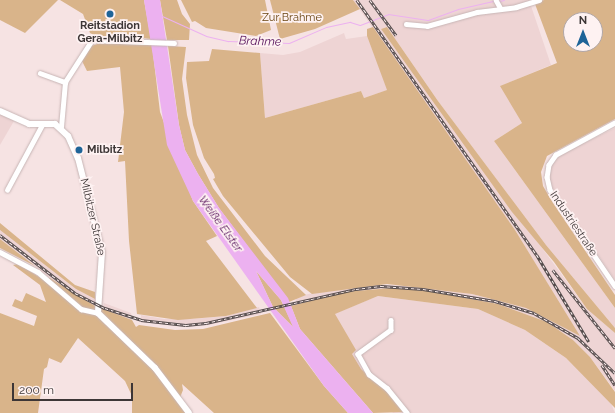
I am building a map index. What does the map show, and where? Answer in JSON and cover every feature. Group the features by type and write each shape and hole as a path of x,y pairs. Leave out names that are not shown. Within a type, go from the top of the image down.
{"main road":[{"path":"0,111 22,122 61,127"},
{"name":"Milbitzer Straße","path":"61,127 68,136 78,158 102,252 98,313"},
{"path":"98,313 155,368 189,413"}],"street":[{"path":"496,0 500,7"},
{"path":"406,24 427,26 477,12 539,0"},
{"path":"61,127 65,82 92,40 174,44"},
{"path":"40,73 65,82"},
{"name":"Industriestraße","path":"615,123 556,155 549,165 547,177 550,190 615,286"},
{"path":"7,190 42,125"},
{"path":"0,252 38,272 81,309 98,313"},
{"path":"391,320 391,330 358,354 369,374 387,388 407,413"}],"shaded area":[{"path":"353,0 529,0 551,65 501,86 522,123 494,141 615,308 615,328 546,245 438,101 387,27 381,29 587,309 615,333 615,391 590,357 573,340 547,322 498,304 428,291 391,288 344,292 297,304 295,297 313,293 375,285 417,286 472,294 526,308 579,335 515,230"},
{"path":"344,33 346,39 367,36 388,90 364,98 361,91 265,118 260,53 283,55 300,52"},
{"path":"0,113 14,121 0,145"},
{"path":"615,128 615,280 552,187 549,176 551,166 557,156"},
{"path":"0,230 76,289 95,299 95,306 50,278 0,239"},
{"path":"378,296 478,309 525,330 566,358 610,401 615,413 393,413 350,359 329,316"},
{"path":"104,303 131,313 132,320 103,310"},
{"path":"259,307 261,314 208,325 179,326 141,322 141,315 164,319 193,319 226,316"}],"green space":[{"name":"Reitstadion Gera-Milbitz","path":"0,0 58,0 25,33 0,20"},
{"name":"Reitstadion Gera-Milbitz","path":"60,0 144,0 151,39 117,35 98,37 90,33 83,14"},
{"path":"160,0 177,0 182,14 190,24 189,40 167,40"},
{"path":"181,0 265,0 271,30 256,36 206,28 195,21 192,22"},
{"name":"Zur Brahme","path":"270,0 353,0 360,9 315,29 280,39"},
{"path":"544,0 615,0 615,119 547,156 541,172 543,186 553,203 615,295 615,308 494,141 522,123 500,86 557,63 535,4"},
{"path":"373,27 515,230 580,336 526,308 472,294 387,284 312,294 290,277 223,196 213,179 215,178 214,174 204,158 193,125 186,78 187,62 209,61 212,49 260,53 265,118 361,91 364,98 387,90 367,36 367,29"},
{"path":"387,27 438,101 546,245 615,328 615,333 587,309 554,262 512,212 381,29"},
{"path":"104,42 152,45 160,112 193,201 217,236 206,241 257,308 226,316 178,320 137,314 129,241 125,161 118,162 124,112 120,67 87,71 81,59 91,46"},
{"path":"168,46 186,47 182,79 187,115 197,155 213,188 265,256 306,295 289,302 219,208 198,174 185,150 179,125"},
{"path":"0,223 75,285 95,292 95,299 76,289 0,230"},
{"path":"0,239 35,266 0,248"},
{"path":"18,264 44,280 50,278 95,306 132,320 136,327 139,325 175,330 203,329 270,313 324,386 348,413 214,413 182,384 183,390 179,400 187,413 132,413 132,396 125,381 78,338 61,363 49,358 47,367 44,369 38,413 0,413 0,313 34,326 37,316 12,306 15,299 22,302 26,293 46,302 40,285 13,265"},
{"path":"256,271 281,300 294,328 273,307"},
{"path":"391,288 428,291 498,304 547,322 573,340 590,357 615,392 615,408 566,358 525,330 478,309 378,296 335,314 356,350 352,354 361,369 390,395 403,412 373,413 300,329 291,306 344,292"}],"water":[{"name":"Weiße Elster","path":"144,0 160,0 179,125 185,150 198,174 219,208 288,298 300,329 373,413 348,413 324,386 193,201 167,145","holes":["256,271 281,300 293,327 273,307"]}],"waterway":[{"name":"Brahme","path":"499,1 504,0"},
{"name":"Brahme","path":"162,16 206,36 228,41 289,43 326,27 350,22 360,25 388,14 428,20 458,9 494,1"}],"railway":[{"path":"357,0 537,255 589,342"},
{"path":"370,0 396,35"},
{"path":"0,235 75,293 105,308 141,320 186,325 206,323 356,289 381,286 423,289 495,301 534,313 578,338 615,373"},
{"path":"553,270 615,348"},
{"path":"602,365 615,385"}],"place":[{"name":"Reitstadion Gera-Milbitz","path":"110,14"},
{"name":"Milbitz","path":"79,150"}]}
